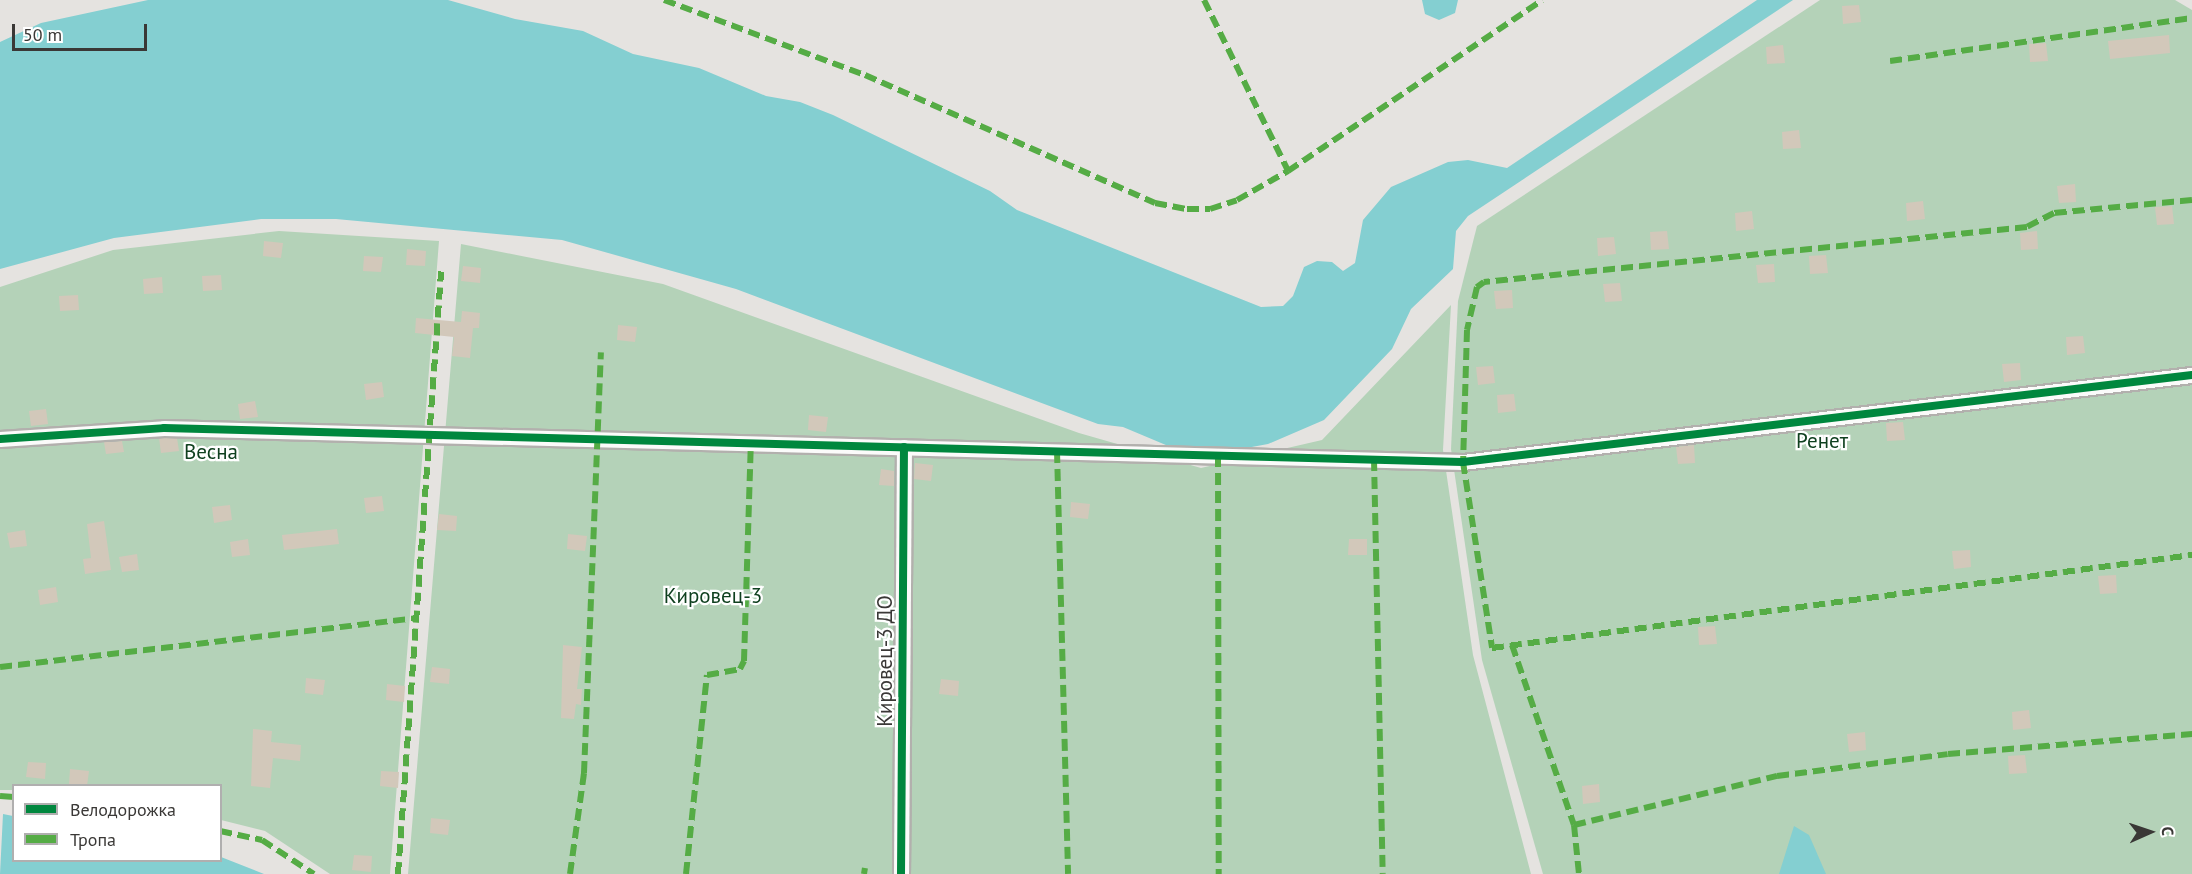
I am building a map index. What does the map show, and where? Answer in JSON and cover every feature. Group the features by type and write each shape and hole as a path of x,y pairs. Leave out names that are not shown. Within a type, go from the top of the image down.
{"street":[{"path":"0,439 164,428 1463,462 2192,375"},
{"name":"Кировец-3 ДО","path":"902,874 904,447"}],"green space":[{"name":"Ренет","path":"1820,0 2175,0 2192,10 2192,874 1543,874 1482,660 1451,449 1458,301 1477,226"},
{"name":"Весна","path":"279,231 439,241 390,874 330,874 265,831 222,820 222,784 12,784 12,790 0,790 0,287 113,250"},
{"name":"Кировец-3","path":"461,244 663,284 1079,433 1201,468 1322,440 1451,305 1443,450 1473,655 1531,874 408,874"}],"water":[{"path":"148,0 448,0 515,19 583,31 633,54 699,68 766,96 800,102 833,115 990,191 1017,210 1261,307 1283,306 1293,296 1304,267 1317,261 1332,262 1343,271 1355,263 1363,220 1391,187 1448,162 1468,160 1507,168 1757,0 1793,0 1468,216 1456,231 1453,269 1411,309 1392,349 1324,420 1268,444 1230,451 1173,448 1123,427 1098,424 736,289 562,240 336,219 261,219 114,238 0,269 0,42 41,23"},
{"path":"1422,0 1458,0 1455,13 1439,20 1425,14"},
{"path":"3,814 12,816 12,862 222,862 222,857 264,874 0,874"},
{"path":"1794,826 1809,835 1826,874 1779,874"}],"building":[{"path":"1859,5 1861,22 1843,24 1842,6"},
{"path":"2169,35 2170,53 2110,59 2108,41"},
{"path":"2046,43 2048,61 2030,62 2029,44"},
{"path":"1783,45 1785,63 1767,64 1766,47"},
{"path":"1799,130 1801,148 1783,149 1782,132"},
{"path":"2075,184 2076,202 2059,203 2057,186"},
{"path":"1923,201 1925,219 1907,221 1906,203"},
{"path":"2172,206 2174,224 2157,225 2155,207"},
{"path":"1752,211 1754,229 1736,231 1735,213"},
{"path":"1667,231 1669,249 1651,250 1650,232"},
{"path":"2037,231 2038,249 2021,250 2020,233"},
{"path":"1614,237 1616,254 1598,256 1597,238"},
{"path":"264,241 283,243 281,258 263,256"},
{"path":"407,249 426,251 425,266 406,265"},
{"path":"1826,255 1828,273 1810,274 1809,256"},
{"path":"364,256 383,257 381,272 363,271"},
{"path":"1774,264 1775,282 1758,283 1756,265"},
{"path":"463,266 481,268 480,283 461,281"},
{"path":"221,275 222,290 203,291 202,276"},
{"path":"162,277 163,293 144,294 143,279"},
{"path":"1620,283 1622,301 1605,302 1603,284"},
{"path":"1512,290 1513,308 1496,309 1494,291"},
{"path":"78,295 79,310 60,311 59,296"},
{"path":"462,311 480,313 479,328 473,328 470,358 452,356 454,337 415,333 416,318 461,322"},
{"path":"618,325 637,327 635,342 617,340"},
{"path":"2083,336 2085,353 2067,355 2066,337"},
{"path":"2020,363 2021,380 2004,382 2002,364"},
{"path":"1493,366 1495,383 1478,385 1476,367"},
{"path":"382,382 384,397 366,400 364,384"},
{"path":"1514,394 1516,411 1498,413 1497,395"},
{"path":"255,401 258,417 240,419 238,404"},
{"path":"46,409 48,424 31,426 29,411"},
{"path":"809,415 828,417 826,432 808,430"},
{"path":"1903,422 1905,440 1887,441 1886,423"},
{"path":"159,438 177,438 179,451 161,453"},
{"path":"122,441 124,452 106,454 104,442"},
{"path":"1694,445 1695,463 1678,464 1676,447"},
{"path":"915,463 933,465 931,481 914,479"},
{"path":"881,469 894,471 894,486 879,485"},
{"path":"382,496 384,511 366,513 364,498"},
{"path":"1071,502 1090,504 1088,519 1070,517"},
{"path":"230,505 232,520 214,523 212,507"},
{"path":"439,514 457,516 456,531 437,530"},
{"path":"104,521 111,570 85,574 83,559 91,558 87,524"},
{"path":"337,529 339,544 284,550 282,535"},
{"path":"25,530 27,546 10,548 7,533"},
{"path":"568,534 587,536 585,551 567,549"},
{"path":"248,539 250,555 232,557 230,542"},
{"path":"1349,539 1367,539 1367,555 1348,555"},
{"path":"1970,550 1971,567 1954,569 1952,551"},
{"path":"137,554 139,570 122,572 119,557"},
{"path":"2116,575 2117,593 2100,594 2098,576"},
{"path":"56,587 58,602 40,605 38,590"},
{"path":"1715,626 1717,644 1699,645 1698,627"},
{"path":"563,645 582,647 577,689 582,689 581,705 576,704 574,719 561,718"},
{"path":"432,667 450,669 449,684 430,682"},
{"path":"306,678 325,680 323,695 305,693"},
{"path":"941,679 959,681 958,696 939,694"},
{"path":"387,684 405,686 404,702 386,700"},
{"path":"2029,710 2031,728 2013,730 2012,712"},
{"path":"253,729 272,731 271,742 301,745 300,761 273,758 270,788 251,786"},
{"path":"1865,732 1866,750 1849,752 1847,734"},
{"path":"2025,755 2027,773 2009,774 2008,756"},
{"path":"28,762 46,763 45,779 26,777"},
{"path":"70,769 89,771 87,784 69,784"},
{"path":"381,771 399,772 398,788 380,786"},
{"path":"1599,784 1600,802 1583,804 1582,786"},
{"path":"431,818 450,820 448,835 430,833"},
{"path":"354,855 372,856 371,872 352,870"}],"marked path":[{"path":"664,0 865,75 1155,203 1187,209 1210,209 1237,200 1288,171 1542,0"},
{"path":"1204,0 1288,171"},
{"path":"1890,61 2192,18"},
{"path":"2192,200 2054,213 2027,227 1484,282 1477,287 1467,330 1463,462 1492,648 2192,555"},
{"path":"398,874 441,272"},
{"path":"570,874 584,773 601,352"},
{"path":"686,874 707,675 740,669 744,661 751,443"},
{"path":"1057,451 1068,874"},
{"path":"1218,455 1219,874"},
{"path":"1374,459 1383,874"},
{"path":"0,667 418,618"},
{"path":"1512,645 1574,825 1579,874"},
{"path":"1574,825 1777,776 1948,754 2192,734"},
{"path":"0,796 12,797"},
{"path":"222,831 262,840 314,874"},
{"path":"864,874 865,868"}],"cycle path":[{"path":"0,439 164,428 1463,462 2192,375"},
{"path":"901,874 904,447"}]}
